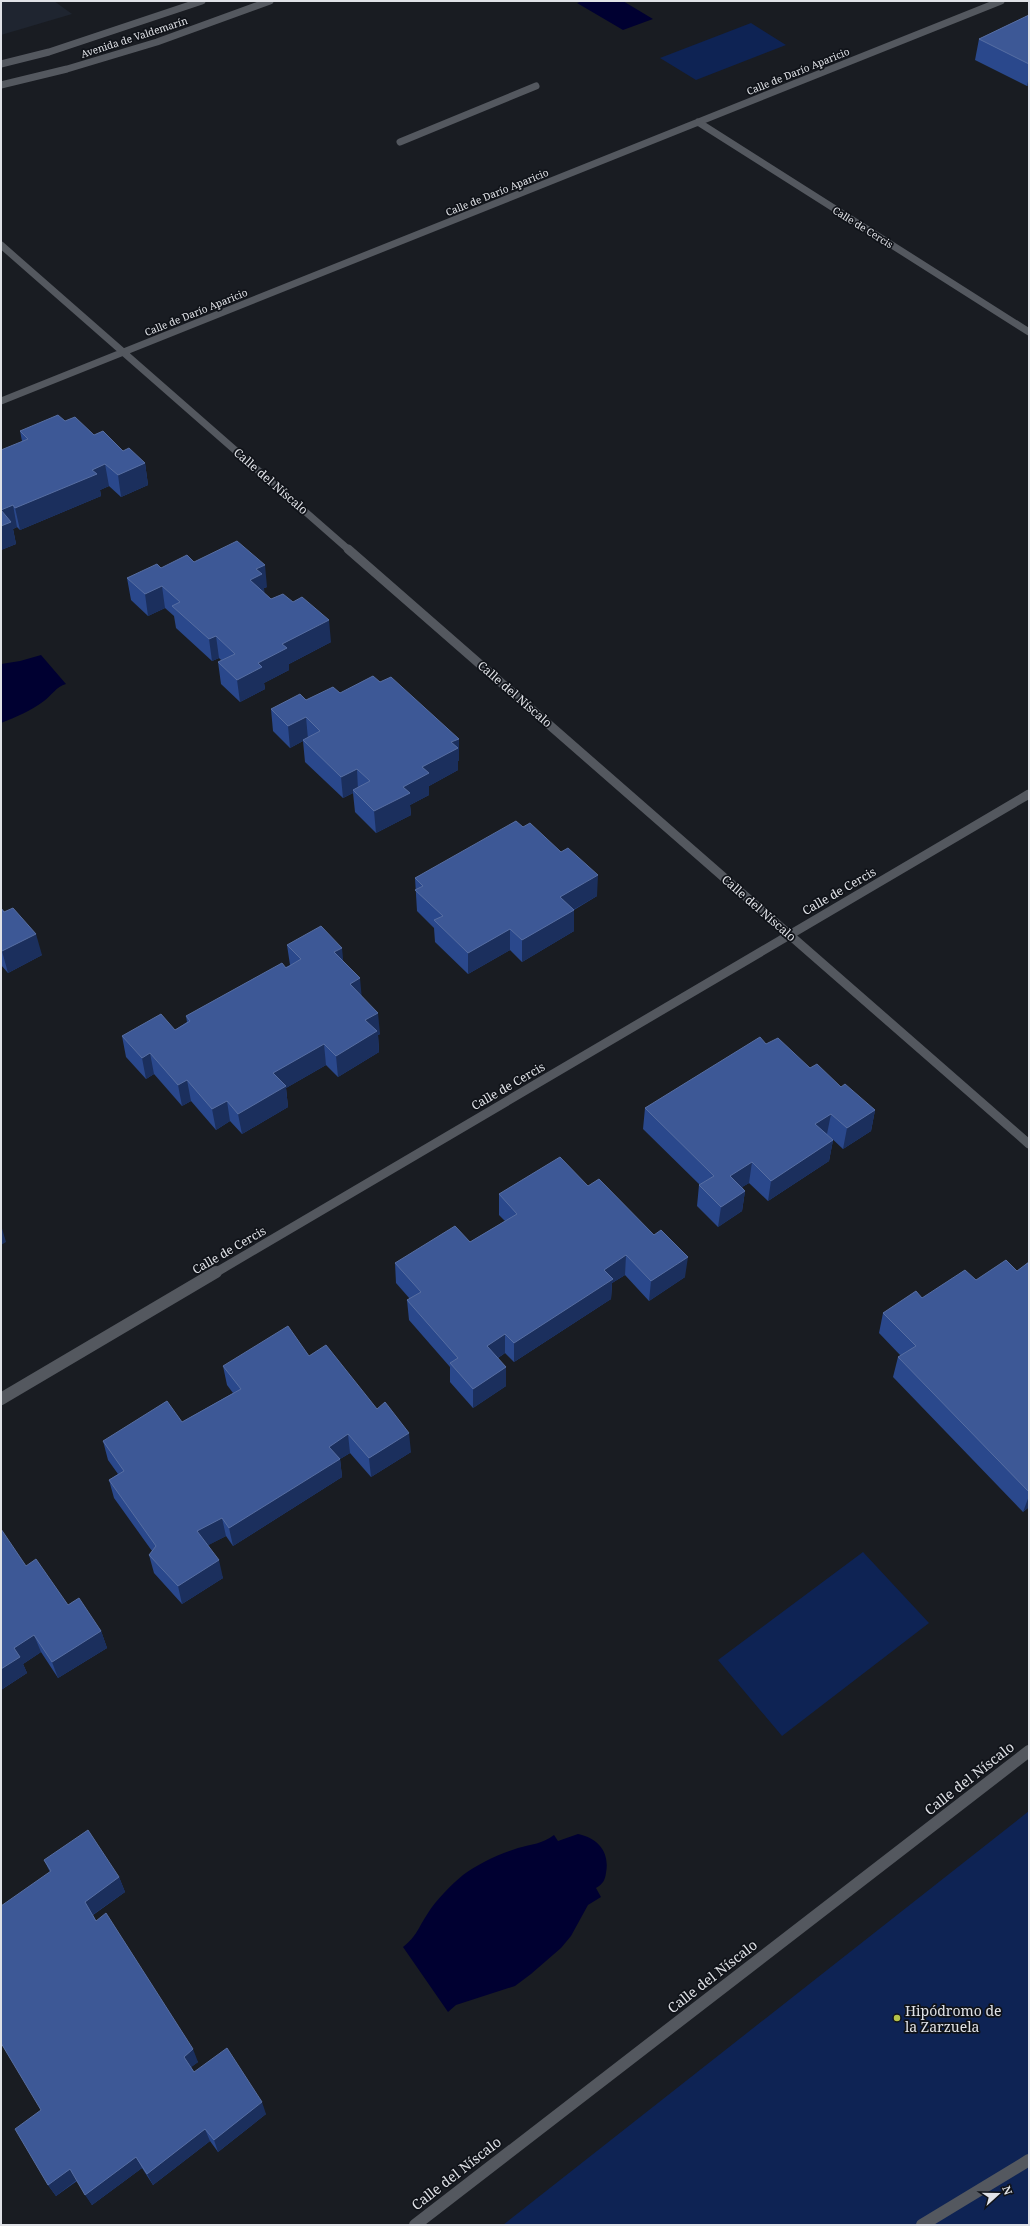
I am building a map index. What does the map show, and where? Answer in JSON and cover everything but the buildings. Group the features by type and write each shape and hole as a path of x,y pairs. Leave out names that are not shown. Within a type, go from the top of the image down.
{"street":[{"name":"Avenida de Valdemarín","path":"1,64 50,52 202,1"},
{"name":"Avenida de Valdemarín","path":"1,85 67,69 157,42 270,1"},
{"name":"Calle de Darío Aparicio","path":"1,401 1001,1"},
{"path":"400,142 536,86"},
{"name":"Calle de Cercis","path":"698,122 1029,332"},
{"name":"Calle del Níscalo","path":"1,245 1029,1144"},
{"name":"Calle de Cercis","path":"1,1399 1029,794"},
{"name":"Calle del Níscalo","path":"415,2225 1029,1752"},
{"path":"922,2225 1029,2160"}],"shaded area":[{"path":"1,1 54,1 72,14 1,35"},
{"path":"582,1 623,1 653,19 623,30 577,3"},
{"path":"751,23 786,45 696,80 660,58"},
{"path":"41,655 66,684 59,687 34,708 1,723 1,664 20,661"},
{"path":"863,1552 929,1623 782,1736 718,1660"},
{"name":"Hipódromo de la Zarzuela","path":"1029,1811 1029,2225 503,2225"},
{"path":"578,1834 597,1843 604,1852 607,1865 606,1875 602,1883 596,1888 601,1897 588,1905 571,1936 561,1948 531,1974 515,1986 456,2005 448,2012 403,1947 414,1935 431,1908 463,1875 489,1859 518,1848 541,1842 554,1835 558,1841"}],"place":[{"name":"Hipódromo de la Zarzuela","path":"897,2018"}]}
